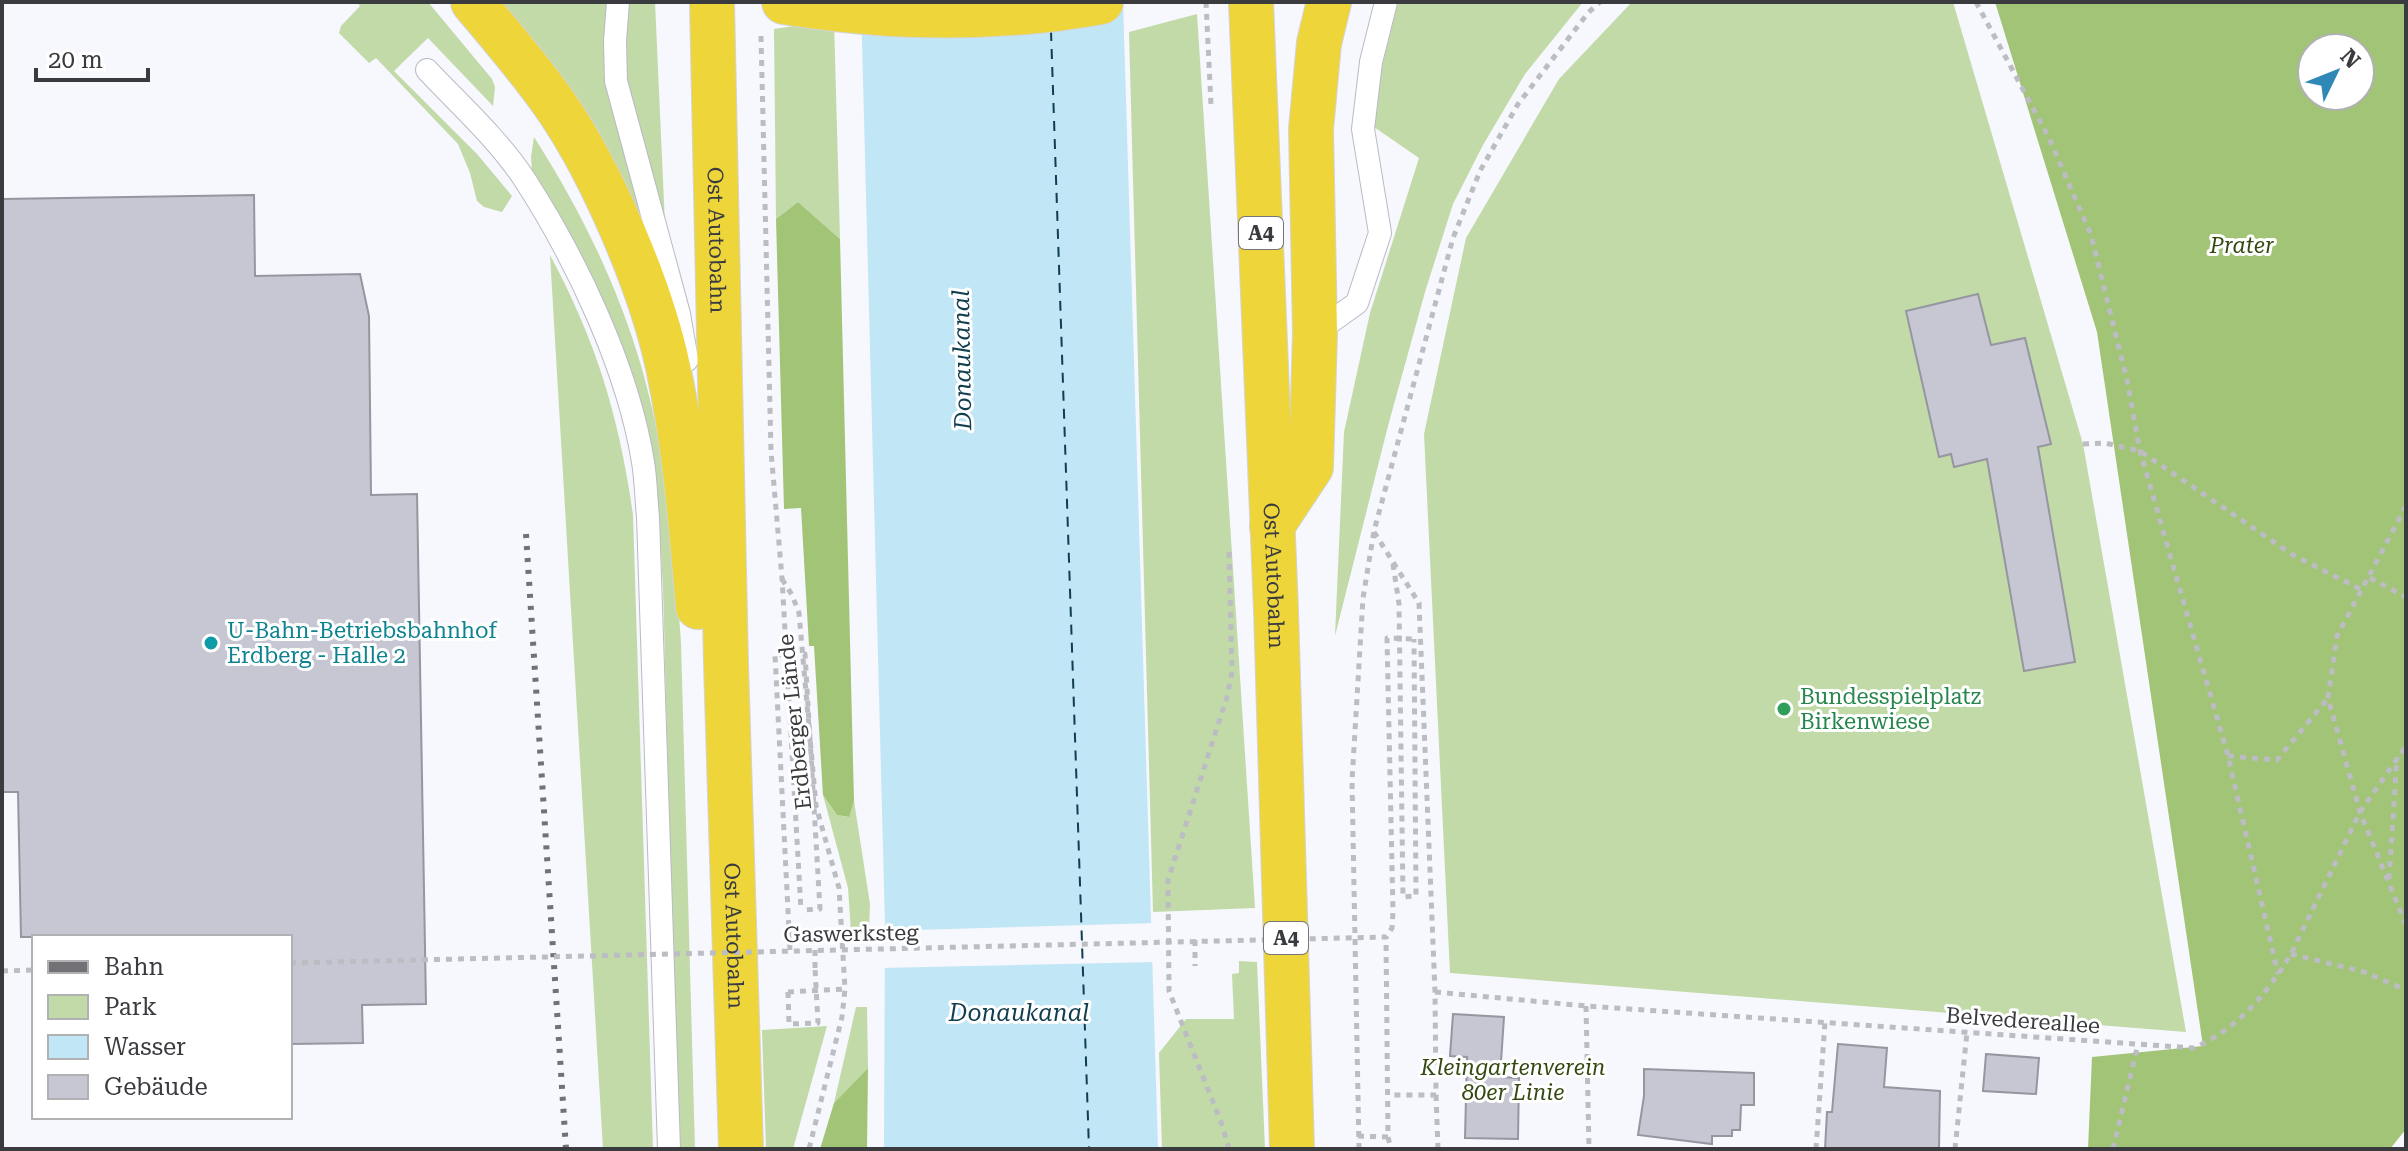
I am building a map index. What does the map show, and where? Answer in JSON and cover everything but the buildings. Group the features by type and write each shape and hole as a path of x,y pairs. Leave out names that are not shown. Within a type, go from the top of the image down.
{"highway":[{"path":"473,2 526,64 588,160 645,291 667,362 680,423 700,634 726,664"},
{"path":"682,2 716,619 726,664"},
{"name":"Ost Autobahn","path":"712,2 726,664 741,1149"},
{"name":"Ost Autobahn","path":"1251,2 1292,1149"},
{"path":"1272,526 1311,467 1315,333 1311,129 1319,43 1329,2"},
{"path":"773,18 855,12 934,16 1013,13 1085,4"}],"lane":[{"path":"618,2 616,81 679,314 716,619"},
{"path":"1315,333 1357,303 1380,233 1363,129 1371,62 1386,2"},
{"path":"427,70 495,142 524,179 556,235 588,295 612,354 631,410 643,461 648,517 669,1149"}],"path":[{"path":"1359,1149 1352,781 1363,598 1374,531 1453,238 1480,171 1518,104 1588,13 1600,2"},
{"path":"1976,2 2049,138 2091,235 2127,380 2140,451 2228,756 2278,975"},
{"path":"773,18 771,451 782,578 801,910 820,909 805,654 775,655 790,950"},
{"path":"2083,444 2105,443 2140,451 2293,555 2360,589"},
{"path":"2406,506 2337,636 2328,698 2360,812 2406,925"},
{"path":"1374,531 1419,603 1435,992 1438,1149"},
{"path":"1391,1149 1388,1137 1386,937 1392,928 1393,912 1387,638 1401,639 1414,639 1416,896 1403,897 1399,650 1399,635 1399,604 1392,559"},
{"name":"Erdberger Lände","path":"782,578 799,613 816,806 839,888 845,989 842,1017 809,1149"},
{"path":"2370,578 2406,597"},
{"path":"1227,697 1168,880 1169,991 1229,1149"},
{"path":"2228,756 2277,760 2328,698"},
{"name":"Belvedereallee","path":"1435,992 1586,1006 2194,1048 2212,1040 2257,1003 2278,975 2360,812 2406,746"},
{"path":"2388,880 2397,756"},
{"name":"Gaswerksteg","path":"292,963 1386,937"},
{"path":"1195,940 1195,966"},
{"path":"815,950 818,1023 789,1024 788,992 845,989"},
{"path":"2291,954 2364,972 2406,990"},
{"path":"2,971 32,970"},
{"path":"1169,979 1177,979"},
{"path":"1586,1006 1589,1149"},
{"path":"1816,1149 1825,1022"},
{"path":"1955,1149 1967,1032"},
{"path":"2113,1149 2138,1044"},
{"path":"1389,1095 1436,1095"},
{"path":"1358,1136 1388,1137"}],"green space":[{"path":"357,2 428,2 492,79 495,87 493,106 428,38 394,71 477,154 512,196 502,212 484,207 477,201 458,144 376,58 369,63 339,33 341,26 360,6"},
{"path":"499,2 655,2 667,269"},
{"path":"1398,2 1583,2 1525,74 1453,204 1388,426 1335,636 1344,432 1370,313 1419,158 1374,127 1382,67"},
{"name":"Bundesspielplatz Birkenwiese","path":"1632,2 1953,2 2083,444 2186,1032 1450,973 1424,434 1466,238 1559,79"},
{"name":"Prater","path":"1995,2 2406,2 2406,1129 2390,1149 2088,1149 2092,1057 2203,1046 2097,332"},
{"path":"1197,14 1255,908 1153,912 1129,32"},
{"path":"834,20 840,239 798,202 776,219 774,29"},
{"path":"534,137 591,237 621,307 645,380 664,473 681,643 695,1149 678,1149 663,588 652,450 630,367 599,291 532,171"},
{"path":"798,202 840,239 854,801 849,817 837,815 823,795 814,646 809,646 801,508 784,509 776,219"},
{"path":"550,255 581,319 604,381 621,445 633,515 653,1149 603,1149"},
{"path":"823,795 837,815 848,817 854,801 870,904 869,931 851,932 848,888"},
{"path":"1239,961 1257,962 1265,1149 1162,1149 1159,1053 1186,1019 1234,1019 1232,974 1239,973"},
{"path":"856,1007 867,1007 868,1068 834,1103"},
{"path":"827,1026 793,1149 766,1149 762,1030"},
{"path":"868,1068 867,1149 820,1149 834,1103"}],"water":[{"name":"Donaukanal","path":"861,2 1123,2 1158,1149 884,1149 885,925"}],"pier":[{"path":"1155,923 1156,962 881,968 881,931"}],"ferry route":[{"path":"1051,31 1089,1149"}],"railway":[{"path":"526,534 566,1149"}],"place":[{"name":"U-Bahn-Betriebsbahnhof Erdberg - Halle 2","path":"211,643"},
{"name":"Bundesspielplatz Birkenwiese","path":"1784,709"}],"park label":[{"name":"Kleingartenverein 80er Linie","path":"1513,1080"}]}
